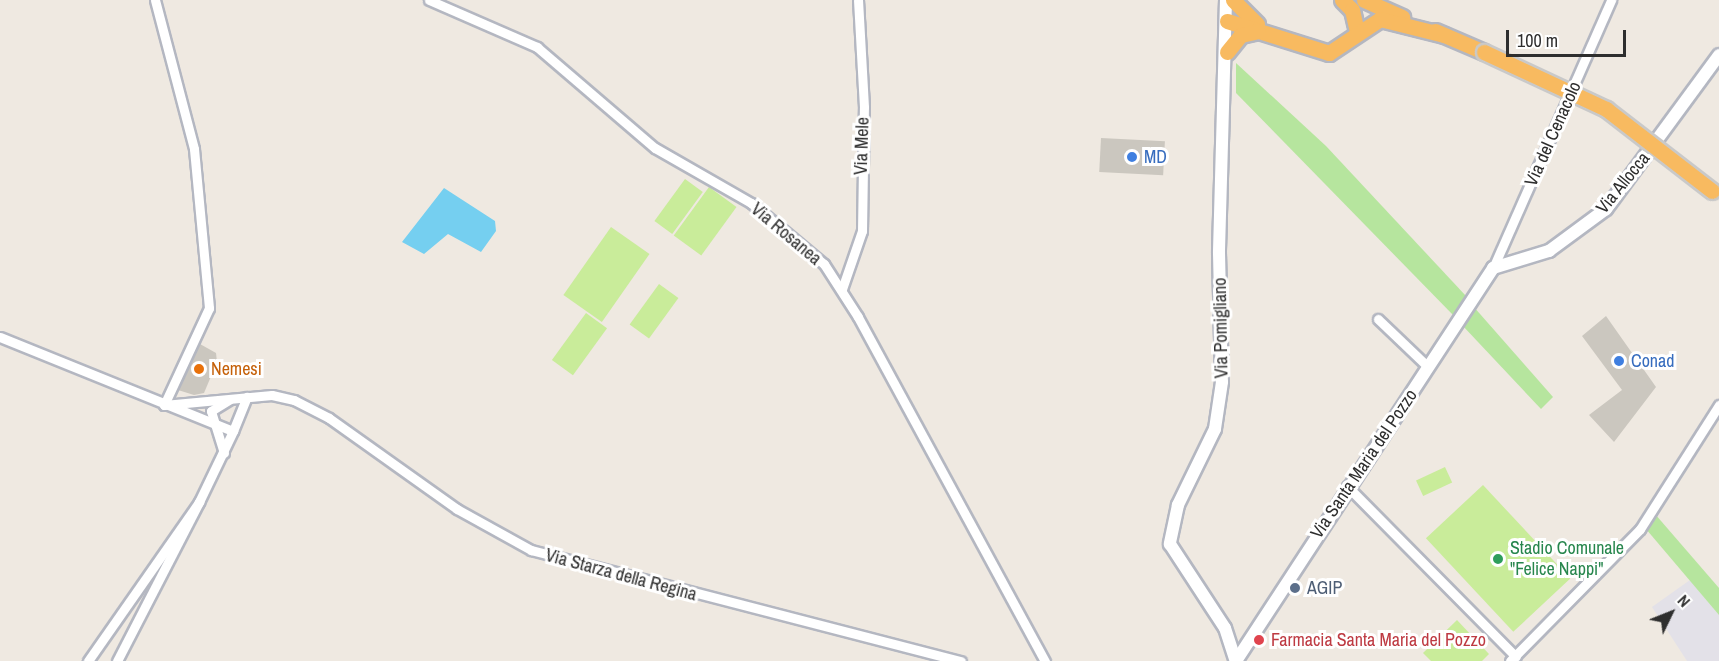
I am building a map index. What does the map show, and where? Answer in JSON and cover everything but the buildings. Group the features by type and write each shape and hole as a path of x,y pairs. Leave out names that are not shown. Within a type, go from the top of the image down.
{"highway":[{"path":"1233,0 1241,13 1267,31"},
{"path":"1342,0 1352,10 1357,31"},
{"path":"1364,0 1484,52 1606,109 1716,195"},
{"path":"1378,0 1418,24"},
{"path":"1227,21 1267,31 1329,53 1340,50 1357,31 1380,19 1444,35"},
{"path":"1227,52 1240,35 1267,31"}],"street":[{"path":"155,0 194,149 209,308 164,405"},
{"name":"Via Rosanea","path":"429,0 537,47 655,148 751,203 800,241 842,288 1045,661"},
{"name":"Via Mele","path":"842,288 862,231 864,107 858,0"},
{"name":"Via Pomigliano","path":"1226,0 1227,52 1219,253 1222,382 1211,441 1170,531 1174,556 1225,628 1236,661"},
{"name":"Via del Cenacolo","path":"1493,268 1611,0"},
{"name":"Via Allocca","path":"1493,268 1549,251 1606,209 1719,55"},
{"name":"Via Santa Maria del Pozzo","path":"1236,661 1347,486 1493,268"},
{"path":"1378,319 1428,367"},
{"name":"Via Starza della Regina","path":"0,337 232,431"},
{"name":"Via Starza della Regina","path":"164,405 272,395 309,404 457,508 561,562 960,661"},
{"path":"117,661 224,453 248,397"},
{"path":"224,453 211,411 230,399"},
{"path":"1347,486 1513,659 1640,529 1719,405"},
{"path":"88,661 199,502"},
{"name":"Via Pomigliano","path":"1225,628 1248,642"}],"shaded area":[{"path":"1690,580 1719,615 1719,661 1687,661 1652,607"}],"green space":[{"path":"1236,63 1326,146 1466,296 1454,316 1236,93"},
{"path":"685,179 703,192 672,234 654,221"},
{"path":"709,187 737,207 701,256 674,236"},
{"path":"611,227 650,254 602,322 563,295"},
{"path":"659,284 678,298 649,339 630,324"},
{"path":"1473,306 1553,397 1541,409 1462,325"},
{"path":"586,313 607,328 573,375 552,360"},
{"path":"1445,467 1452,482 1423,496 1416,481"},
{"name":"Stadio Comunale \"Felice Nappi\"","path":"1483,485 1570,579 1513,632 1426,538"},
{"path":"1655,514 1719,588 1719,615 1646,529"},
{"path":"1457,620 1489,654 1482,661 1431,661 1423,653"}],"water":[{"path":"444,188 495,221 496,231 481,252 448,234 424,254 402,242"}],"place":[{"name":"MD","path":"1132,157"},
{"name":"Conad","path":"1619,361"},
{"name":"Nemesi","path":"199,369"},
{"name":"Stadio Comunale \"Felice Nappi\"","path":"1498,559"},
{"name":"AGIP","path":"1295,588"},
{"name":"Farmacia Santa Maria del Pozzo","path":"1259,640"}]}
